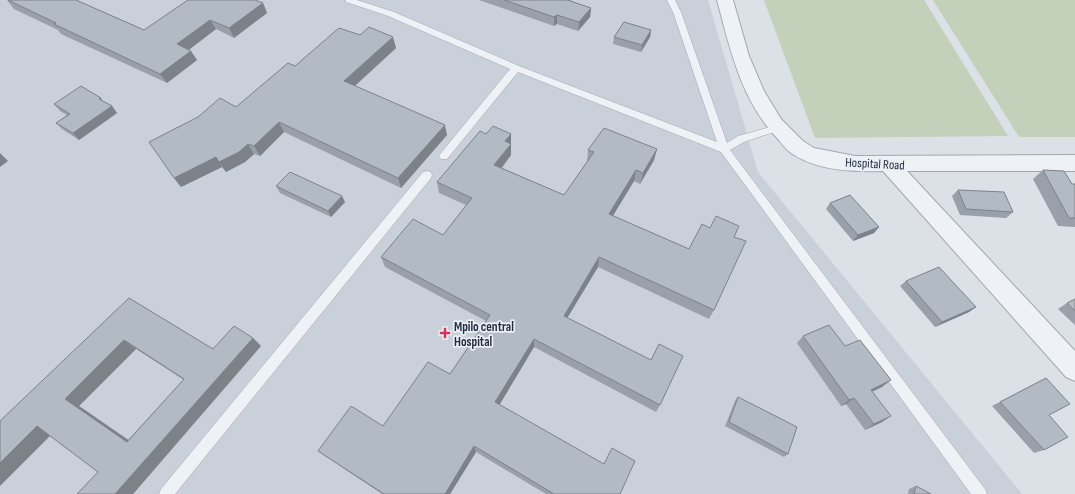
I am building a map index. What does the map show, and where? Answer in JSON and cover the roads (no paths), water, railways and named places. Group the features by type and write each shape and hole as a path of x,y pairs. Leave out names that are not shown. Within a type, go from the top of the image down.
{"street":[{"name":"Hospital Road","path":"725,0 750,83 764,109 777,128 801,150 824,158 855,164 889,165 1075,162"},
{"path":"889,165 1075,369"}],"lane":[{"path":"349,0 391,14 516,68 724,150"},
{"path":"671,0 677,12 724,150 980,494"},
{"path":"444,156 516,68"},
{"path":"724,150 741,139 777,128"},
{"path":"166,494 426,175"}],"place":[{"name":"Mpilo central Hospital","path":"445,333"}]}
